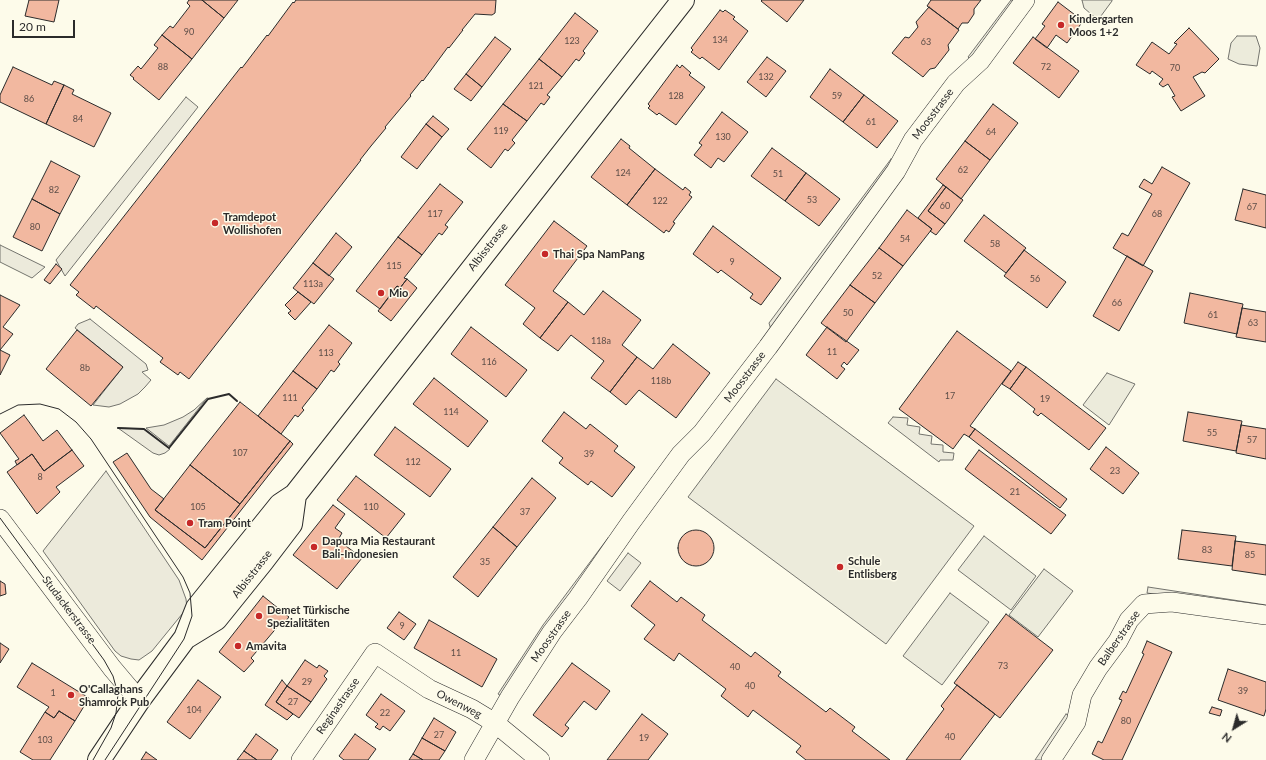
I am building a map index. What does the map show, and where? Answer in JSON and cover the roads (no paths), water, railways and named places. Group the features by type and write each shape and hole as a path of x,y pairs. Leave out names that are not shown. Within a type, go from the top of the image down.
{"main road":[{"name":"Albisstrasse","path":"99,760 139,700 185,638 198,608 280,505 294,495 683,0"}],"street":[{"name":"Moosstrasse","path":"474,760 510,697 552,632 578,598 635,516 681,454 702,433 768,347 896,171 913,140 956,83 980,60 1025,0"},
{"name":"Studackerstrasse","path":"0,519 112,668 139,700"},
{"name":"Balberstrasse","path":"1051,760 1076,722 1082,695 1098,668 1118,641 1129,620 1144,604 1172,602 1266,614"},
{"name":"Owenweg","path":"375,653 429,689 472,709 495,723 540,760"},
{"name":"Reginastrasse","path":"301,760 375,653"}],"tram line":[{"path":"0,414 18,405 40,404 59,409 76,422 91,439 183,577 190,593 192,616 184,639 105,760"},
{"path":"0,518 104,660 113,676 118,694 116,713 111,728 93,760"}],"place":[{"name":"Kindergarten Moos 1+2","path":"1061,25"},
{"name":"Tramdepot Wollishofen","path":"215,223"},
{"name":"Thai Spa NamPang","path":"545,254"},
{"name":"Mio","path":"381,293"},
{"name":"Tram Point","path":"190,523"},
{"name":"Dapura Mia Restaurant Bali-Indonesien","path":"314,547"},
{"name":"Schule Entlisberg","path":"840,567"},
{"name":"Demet Türkische Spezialitäten","path":"259,616"},
{"name":"Amavita","path":"238,646"},
{"name":"O'Callaghans Shamrock Pub","path":"71,695"}]}
